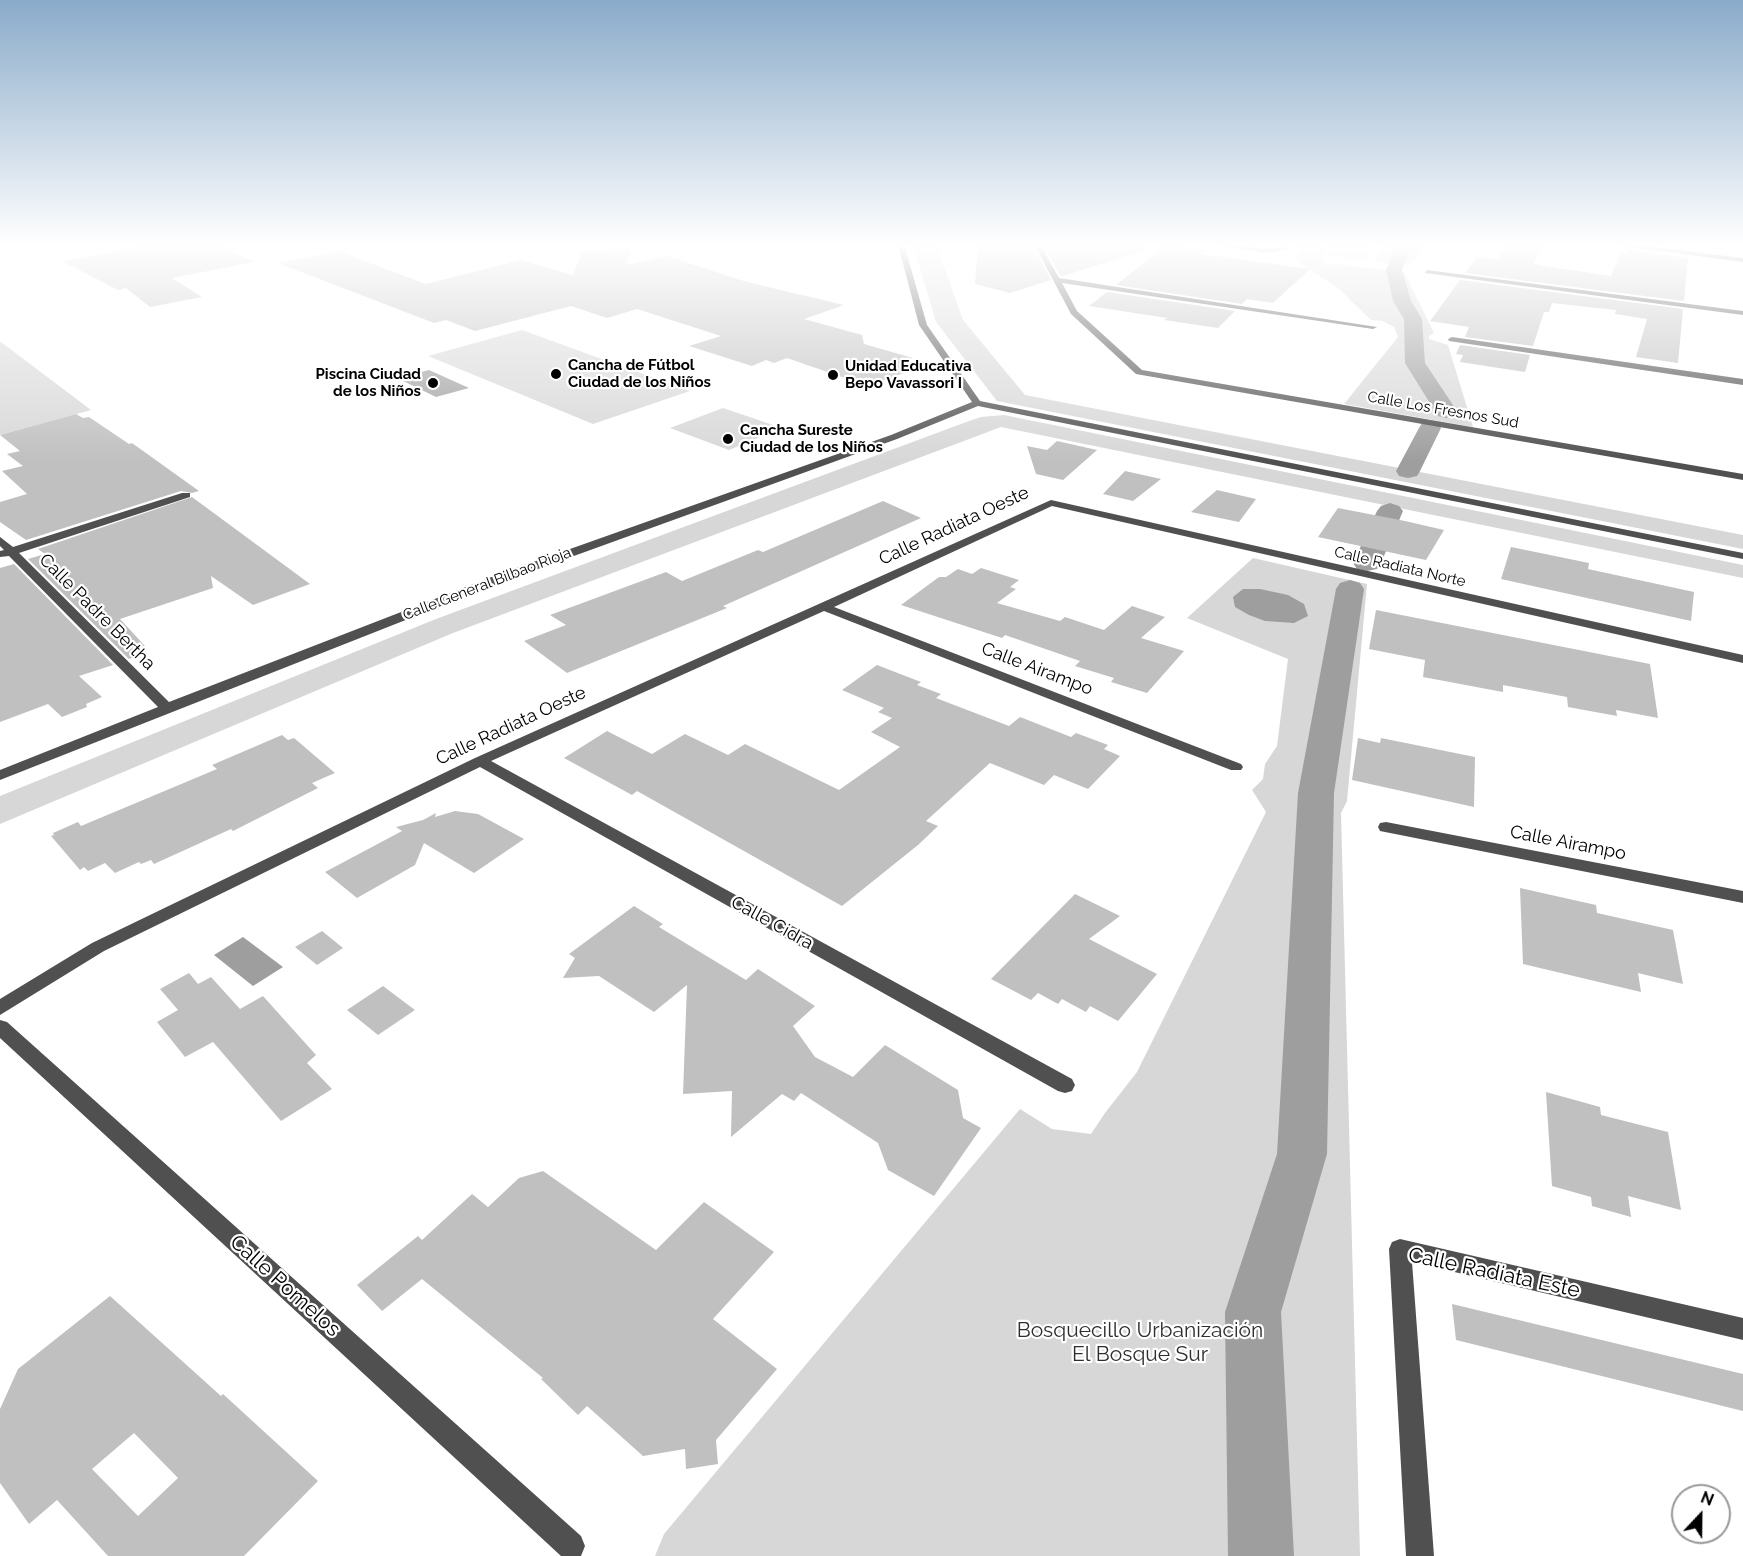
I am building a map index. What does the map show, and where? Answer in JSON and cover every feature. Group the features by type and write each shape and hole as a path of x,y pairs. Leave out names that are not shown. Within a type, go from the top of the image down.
{"street":[{"path":"921,317 923,325 977,403 1743,556"},
{"name":"Calle Los Fresnos Sud","path":"1079,317 1139,372 1743,477"},
{"path":"1303,317 1373,327"},
{"path":"1452,339 1743,382"},
{"name":"Calle General Bilbao Rioja","path":"0,776 37,759 498,579 894,437 977,403"},
{"path":"5,553 186,495"},
{"name":"Calle Radiata Oeste","path":"0,1008 98,947 480,761 1051,503"},
{"name":"Calle Radiata Norte","path":"1051,503 1743,659"},
{"name":"Calle Padre Bertha","path":"0,540 5,553 168,709"},
{"name":"Calle Airampo","path":"824,607 1236,767"},
{"name":"Calle Cidra","path":"480,761 1065,1085"},
{"name":"Calle Airampo","path":"1386,827 1743,897"},
{"name":"Calle Pomelos","path":"0,1027 571,1546"},
{"name":"Calle Radiata Este","path":"1420,1556 1400,1249 1743,1329"}],"green space":[{"path":"934,317 962,317 1025,395 1743,535 1743,549 997,401 936,322"},
{"path":"1368,317 1426,317 1434,333 1429,336 1429,339 1448,345 1473,427 1344,404 1398,337 1394,327 1383,321 1371,320"},
{"name":"Cancha de Fútbol Ciudad de los Niños","path":"522,330 690,391 593,424 428,356"},
{"path":"1,342 91,410 0,435"},
{"name":"Cancha Sureste Ciudad de los Niños","path":"723,408 782,428 729,450 670,428"},
{"path":"1004,415 1743,565 1743,578 1001,427 453,633 0,824 0,796 436,619 969,421 981,417"},
{"name":"Bosquecillo Urbanización El Bosque Sur","path":"1253,558 1367,584 1347,801 1341,813 1360,1556 655,1556 664,1534 1020,1109 1052,1129 1091,1134 1137,1072 1266,812 1252,790 1263,779 1265,764 1277,746 1288,659 1187,618"}],"shaded area":[{"name":"Piscina Ciudad de los Niños","path":"429,370 469,388 436,397 397,378"},
{"path":"1243,589 1260,589 1288,595 1304,604 1308,616 1294,623 1265,621 1249,615 1235,607 1233,597"},
{"path":"243,937 283,967 253,986 214,955"}],"building":[{"path":"417,317 530,317 475,331 446,320 434,323"},
{"path":"661,317 811,317 804,319 862,335 864,344 913,358 904,361 921,367 868,386 787,358 774,363 766,360 752,366 689,346 721,336"},
{"path":"1158,317 1229,317 1218,328 1164,320 1167,318"},
{"path":"1433,317 1543,317 1533,346 1465,337 1469,327 1430,321"},
{"path":"1632,317 1682,317 1678,363 1636,357 1647,319"},
{"path":"1460,345 1530,355 1525,372 1460,362 1463,355 1456,354"},
{"path":"76,414 83,418 89,417 129,444 132,443 199,491 192,493 181,491 26,540 0,522 0,502 27,494 2,471 23,466 7,454 20,451 0,435"},
{"path":"1057,441 1097,450 1063,480 1036,474 1027,446 1047,450"},
{"path":"1125,471 1161,479 1133,501 1103,494"},
{"path":"1217,490 1256,499 1239,522 1191,512"},
{"path":"192,497 310,584 253,605 211,576 213,588 120,619 145,646 139,648 144,653 129,659 28,559 45,554 38,549"},
{"path":"883,501 921,518 723,606 727,608 567,673 524,641 566,625 550,615 666,572 682,581 758,550 763,552"},
{"path":"1338,508 1444,530 1426,560 1318,537"},
{"path":"1511,547 1589,563 1588,569 1694,592 1691,621 1501,579"},
{"path":"14,564 113,665 79,676 102,697 86,704 87,707 62,717 48,704 0,722 0,568"},
{"path":"981,568 1019,580 1010,587 1016,589 997,603 1060,621 1065,617 1104,630 1132,606 1165,617 1141,638 1184,651 1147,693 1111,682 1114,678 1075,666 1080,661 1005,635 1002,638 901,605 939,577 946,577 958,569 972,574"},
{"path":"1376,610 1650,664 1658,718 1616,710 1617,716 1568,707 1567,697 1503,685 1503,692 1423,677 1425,660 1369,649"},
{"path":"877,665 921,682 917,685 941,694 936,698 1009,726 1020,717 1071,737 1076,733 1108,745 1104,749 1120,756 1088,789 1054,775 1044,785 990,763 926,821 938,826 842,906 637,791 632,795 564,758 607,731 652,754 685,734 728,755 745,744 839,790 900,747 871,732 892,718 878,712 884,708 842,690"},
{"path":"282,735 288,740 294,738 335,773 312,783 318,788 233,831 231,829 154,864 151,860 141,864 139,862 115,873 105,863 88,871 84,867 80,870 51,836 78,822 81,826 217,769 212,765"},
{"path":"1358,738 1380,743 1381,738 1475,757 1474,807 1352,780"},
{"path":"455,811 478,814 524,839 474,873 424,843 415,865 357,898 325,872 402,831 396,827 423,820 436,813 435,817"},
{"path":"1520,888 1596,905 1597,913 1673,930 1683,984 1638,973 1641,992 1523,964"},
{"path":"1075,894 1120,916 1089,939 1157,974 1118,1021 1090,1006 1086,1012 1062,999 1058,1004 1038,993 1031,1000 991,979"},
{"path":"634,906 663,924 659,927 746,980 758,969 815,1006 793,1026 815,1057 853,1077 885,1045 958,1090 963,1118 981,1128 934,1196 888,1170 878,1143 801,1093 794,1101 782,1094 731,1137 732,1091 683,1094 687,985 654,1012 599,976 563,978 575,958 569,954"},
{"path":"322,931 343,948 317,965 295,947"},
{"path":"189,973 198,984 211,977 240,1009 263,996 316,1055 307,1063 332,1089 281,1121 213,1042 185,1057 157,1022 178,1010 160,989"},
{"path":"383,986 415,1010 378,1035 347,1010"},
{"path":"1546,1092 1600,1107 1601,1115 1668,1132 1681,1210 1628,1196 1631,1217 1592,1206 1591,1197 1552,1186"},
{"path":"543,1171 656,1250 704,1202 774,1252 713,1319 777,1369 716,1440 718,1464 686,1469 685,1449 643,1456 587,1406 578,1415 541,1379 543,1378 422,1279 382,1311 357,1285 418,1236 422,1240 472,1194 488,1207 519,1178"},
{"path":"110,1296 221,1396 223,1394 318,1481 244,1556 108,1556 57,1500 29,1524 0,1483 0,1409 18,1369","holes":["134,1433 178,1478 138,1516 92,1469"]},
{"path":"1452,1304 1743,1374 1743,1411 1456,1340"}],"waterway":[{"path":"1412,317 1415,363 1446,411"},
{"path":"1408,471 1430,428"},
{"path":"1367,563 1390,511"},
{"path":"1261,1556 1253,1312 1302,1154 1316,793 1350,589"}],"place":[{"name":"Cancha de Fútbol Ciudad de los Niños","path":"556,374"},
{"name":"Unidad Educativa Bepo Vavassori I","path":"833,375"},
{"name":"Piscina Ciudad de los Niños","path":"433,383"},
{"name":"Cancha Sureste Ciudad de los Niños","path":"728,439"}]}
